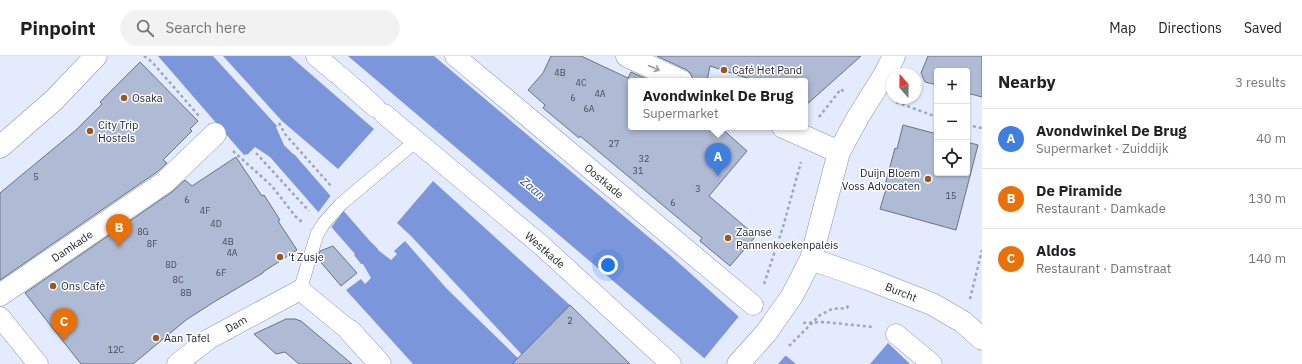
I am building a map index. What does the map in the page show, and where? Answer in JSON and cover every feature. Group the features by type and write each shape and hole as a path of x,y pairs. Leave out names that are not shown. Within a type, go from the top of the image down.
{"street":[{"path":"0,147 54,100 96,56"},
{"name":"Westkade","path":"316,56 540,245 671,364"},
{"name":"Oostkade","path":"455,56 753,305"},
{"path":"626,56 674,78"},
{"path":"738,364 766,332 792,296 811,259 839,152 858,117 883,97 894,56"},
{"path":"789,130 839,152"},
{"name":"Damkade","path":"0,295 165,182 215,134"},
{"name":"Burcht","path":"811,259 932,304 963,322 982,339"},
{"path":"300,290 350,331 380,364"},
{"name":"Dam","path":"177,364 210,339 300,290"},
{"path":"0,317 38,364"},
{"path":"896,334 932,364"}],"lane":[{"path":"300,290 321,228 341,204 416,141"}],"path":[{"path":"144,56 152,62 215,134 272,186 295,216"},
{"path":"753,305 764,287 783,227 808,138 819,116 841,90 844,92"},
{"path":"883,97 934,116"},
{"path":"280,123 286,134 329,184"},
{"path":"970,126 982,128"},
{"path":"256,153 305,206"},
{"path":"963,322 982,250"},
{"path":"785,349 820,315 832,309 847,308 849,303"},
{"path":"800,323 812,324 824,322 871,327"}],"water":[{"path":"158,56 290,56 374,129 338,169 282,121 276,127 284,145 294,154 378,250 391,260 397,254 394,251 405,241 447,289 524,364 413,364 346,290 361,279 365,284 371,278 363,264 361,264 354,255 355,254 270,157 255,147 248,154 244,155"},
{"name":"Zaan","path":"348,56 434,56 670,255 738,316 796,364 711,364"},
{"path":"433,181 572,307 524,357 411,236 397,223"},
{"path":"888,343 910,364 870,364"}],"pier":[{"path":"213,56 223,56 282,121 277,126"},
{"path":"332,194 345,209 330,229 317,214"},
{"path":"740,315 787,354 778,364 708,364 703,360"}],"building":[{"path":"551,56 581,56 628,78 628,130 723,130 747,151 709,196 756,236 730,266 700,241 702,238 580,136 579,138 543,108 545,105 528,90 543,73"},
{"path":"657,56 861,56 808,103 808,78 747,78 710,66 708,78 692,78 691,74 687,70"},
{"path":"928,56 982,56 982,97 970,94 970,68 934,68 934,84 925,82 922,71"},
{"path":"140,62 198,121 190,129 192,131 163,160 167,163 157,172 0,280 0,193 76,130 102,104 100,102"},
{"path":"631,72 644,78 628,78"},
{"name":"Duijn Bloem Voss Advocaten","path":"903,125 934,133 934,176 970,176 956,230 880,209 887,186 885,185 895,148 897,149"},
{"name":"Duijn Bloem Voss Advocaten","path":"970,143 978,145 970,176"},
{"path":"236,157 262,196 264,195 280,220 278,221 297,250 263,273 186,320 133,364 81,364 25,293 172,192 185,180 192,186"},
{"path":"333,246 357,273 341,286 318,259 320,251"},
{"path":"570,305 630,364 512,364"},
{"path":"286,319 301,321 352,364 299,364 285,352 276,354 254,334"}],"place":[{"name":"Café Het Pand","path":"724,70"},
{"name":"Osaka","path":"124,98"},
{"name":"City Trip Hostels","path":"90,131"},
{"name":"Avondwinkel De Brug","path":"718,176"},
{"name":"Duijn Bloem Voss Advocaten","path":"928,179"},
{"name":"Zaanse Pannenkoekenpaleis","path":"728,238"},
{"name":"De Piramide","path":"119,247"},
{"name":"'t Zusje","path":"280,257"},
{"name":"Ons Café","path":"53,286"},
{"name":"Aan Tafel","path":"156,338"},
{"name":"Aldos","path":"64,341"}]}
